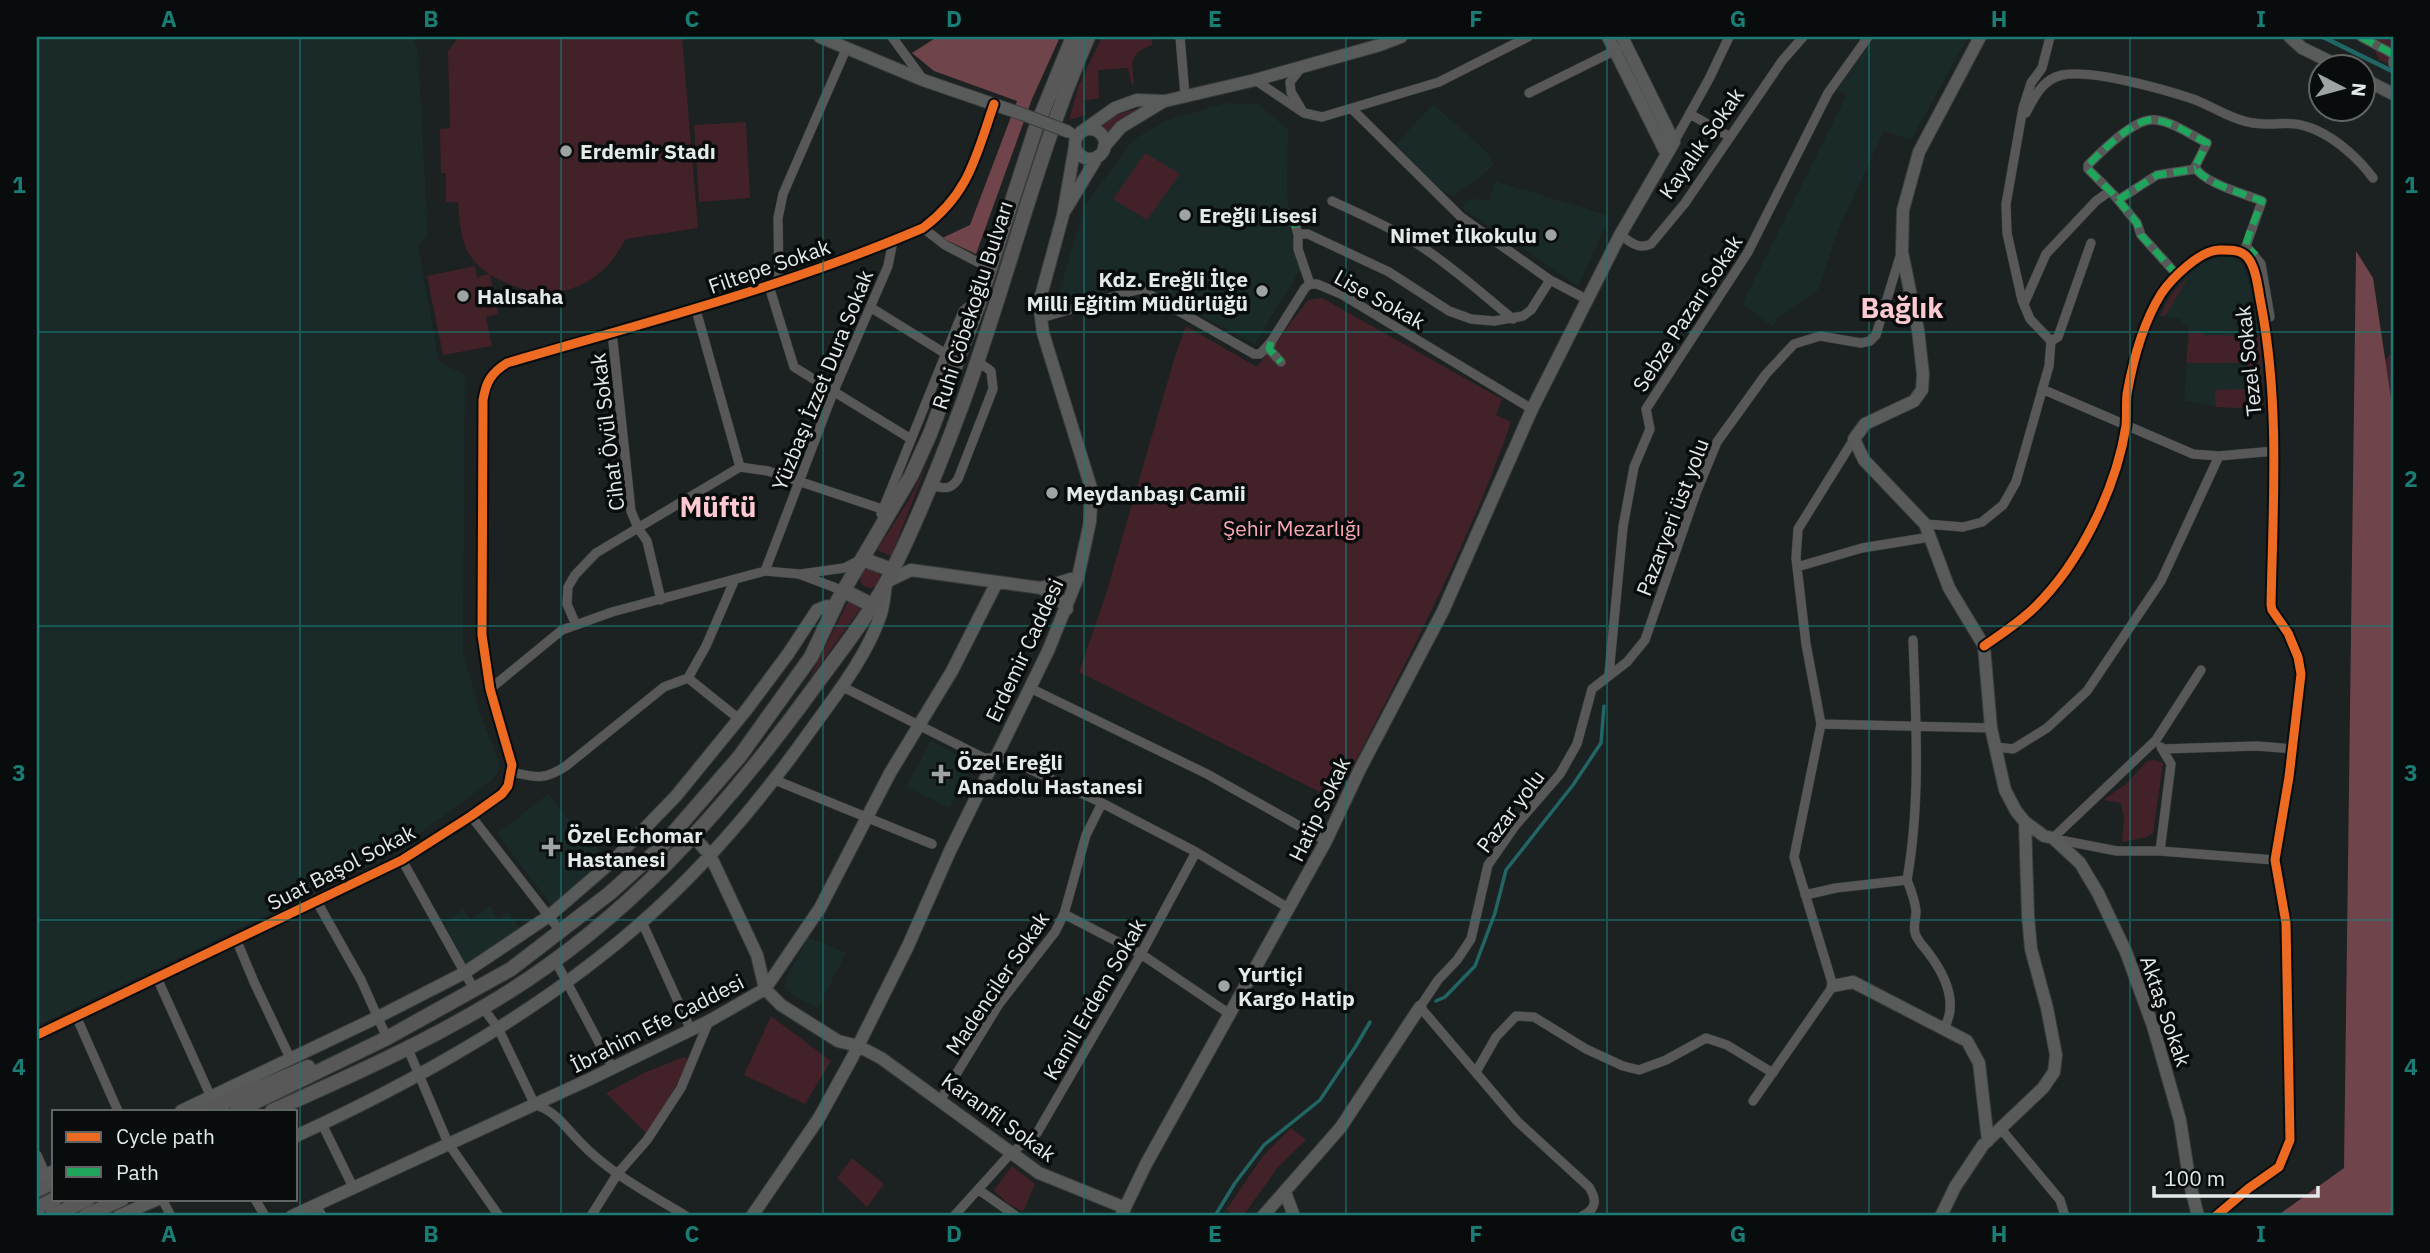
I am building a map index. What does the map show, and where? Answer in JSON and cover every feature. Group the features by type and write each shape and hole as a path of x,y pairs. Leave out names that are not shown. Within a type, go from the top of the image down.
{"main road":[{"name":"Ruhi Cöbekoğlu Bulvarı","path":"353,1055 475,991 511,969 610,893 660,847 740,756 811,657 844,591 911,476 930,434 978,306 1035,130 1073,37"},
{"name":"Ruhi Cöbekoğlu Bulvarı","path":"363,1070 483,1008 555,960 622,907 694,837 781,733 872,605 889,576 930,485 977,361 1052,125 1088,37"},
{"path":"862,559 889,576"},
{"path":"844,591 872,605"},
{"path":"208,1104 319,1063 353,1055"},
{"path":"239,1110 353,1055"},
{"path":"274,1110 363,1070"},
{"path":"293,1110 335,1090 363,1070"},
{"path":"37,1190 48,1177"},
{"path":"37,1208 53,1200"},
{"path":"52,1216 86,1200"},
{"path":"85,1216 120,1200"}],"street":[{"path":"820,37 1076,136 1097,131 1103,138 1101,151 1084,158 1076,136"},
{"path":"892,37 923,79"},
{"path":"1180,37 1185,95"},
{"path":"1076,136 1115,108 1138,100 1165,101 1255,80 1401,37"},
{"path":"1255,80 1304,113 1322,117 1439,82 1528,37"},
{"path":"1608,37 1621,44 1674,142"},
{"name":"Kayalık Sokak","path":"1532,409 1620,235 1690,114 1729,37"},
{"name":"Kayalık Sokak","path":"1620,235 1637,246 1651,244 1685,203 1782,61 1803,37"},
{"name":"Sebze Pazarı Sokak","path":"1609,674 1623,527 1634,467 1650,429 1646,408 1748,252 1828,93 1868,37"},
{"path":"1833,986 1794,857 1821,724 1806,644 1797,567 1798,529 1865,424 1914,401 1922,390 1918,330 1902,252 1903,210 1919,152 1980,37"},
{"path":"1925,524 1963,527 1982,522 2003,505 2016,482 2049,366 2051,341 2030,318 2024,304 2012,261 2007,214 2020,123 2031,83 2042,68 2050,37"},
{"path":"2290,37 2310,52"},
{"path":"2361,37 2393,54"},
{"path":"1529,93 1621,44"},
{"path":"1621,44 1666,153"},
{"path":"779,282 778,218 783,194 847,47"},
{"path":"1302,67 1290,82 1291,92 1304,113"},
{"path":"2020,123 2043,86 2052,78 2079,74 2098,76 2193,99 2252,123 2295,123 2307,127 2341,145 2373,178"},
{"name":"Erdemir Caddesi","path":"1063,215 1101,151 1121,127 1165,101"},
{"name":"Filtepe Sokak","path":"490,689 482,635 483,400 494,372 507,363 696,310 769,286 923,228 955,199 969,176 994,104"},
{"path":"1352,108 1461,217 1550,280 1588,300"},
{"path":"1690,114 1730,137"},
{"path":"2178,275 2141,235 2137,223 2118,200 2088,169 2088,165 2137,123 2154,119 2207,143 2197,160 2198,172 2216,183 2262,201 2246,246 2261,264 2270,317"},
{"name":"Erdemir Caddesi","path":"752,1216 819,1118 858,1046 1030,688 1067,609 1078,577 1090,522 1092,491 1043,333 1040,295 1063,215 1076,136"},
{"path":"2118,200 2157,175 2196,169"},
{"path":"2024,304 2046,254 2096,201 2110,191"},
{"path":"1332,201 1390,228 1420,246 1513,320"},
{"path":"1292,214 1298,234 1298,248 1310,284"},
{"path":"923,228 945,245 990,269"},
{"path":"1298,234 1308,234 1389,272 1449,311 1471,319 1513,320 1531,310 1550,280"},
{"name":"Yüzbaşı İzzet Dura Sokak","path":"765,570 833,393 888,266 893,241"},
{"path":"2051,341 2058,337 2091,243"},
{"name":"Tezel Sokak","path":"1984,646 2034,608 2067,571 2095,520 2118,462 2126,424 2127,395 2143,330 2162,293 2189,264 2213,250 2235,250 2247,258 2255,275 2270,357 2274,451 2272,609 2288,633 2298,657 2301,674 2293,749"},
{"name":"Pazaryeri üst yolu","path":"1609,674 1628,662 1645,640 1696,493 1717,442 1766,374 1794,344 1821,335 1861,342 1870,341 1876,335 1902,252"},
{"name":"Lise Sokak","path":"1271,342 1305,288 1310,284 1317,284 1532,409"},
{"path":"769,286 794,367 911,439"},
{"path":"1041,318 1140,289 1254,354 1260,354 1271,342"},
{"path":"879,533 882,509 963,311 968,307 978,306"},
{"path":"870,307 946,354"},
{"path":"696,310 740,467 768,471 882,509"},
{"name":"Cihat Övül Sokak","path":"612,332 631,511 647,541 661,600"},
{"path":"1271,342 1269,349 1281,362"},
{"path":"930,485 946,489 953,487 993,389 991,371 977,361"},
{"path":"2042,389 2193,454 2219,456 2274,451"},
{"name":"Hatip Sokak","path":"1122,1212 1326,841 1360,769 1443,611 1532,409"},
{"path":"1854,439 1864,460 1925,524 1949,588 1984,646 1991,728 2005,790 2025,822 2031,950 2047,1008 2056,1055 2054,1072 2043,1088 1988,1141 1955,1187 1941,1216"},
{"path":"1996,747 2012,748 2047,728 2087,691 2161,581 2219,456"},
{"name":"Cihat Övül Sokak","path":"576,625 567,604 568,587 575,575 596,553 740,467"},
{"path":"1797,567 1862,548 1930,537"},
{"path":"799,574 844,568 862,559"},
{"path":"735,579 706,646 688,678 664,687 551,776 534,777 512,772 490,689 562,630 612,612 765,570 799,574 844,591"},
{"path":"298,1135 418,1076 498,1028 642,922 710,855 775,780 867,646 882,612 889,576 911,570 1041,588 1078,577"},
{"name":"İbrahim Efe Caddesi","path":"292,1216 319,1211 353,1187 535,1105 709,1021 765,989 820,908 890,773 952,671 997,582"},
{"path":"1041,588 1060,600 1067,609"},
{"path":"185,1110 208,1104 290,1058 464,973 549,916 615,859 676,796 739,719 817,610 827,606 835,608"},
{"path":"1913,640 1916,726 1913,848 1908,880 1916,913 1914,930 1917,940 1945,979 1949,991 1947,1024 1943,1030"},
{"path":"2053,838 2156,740 2201,670"},
{"name":"Pazar yolu","path":"1420,1007 1471,939 1488,865 1515,826 1560,774 1577,744 1592,690 1609,674"},
{"path":"688,678 739,719"},
{"path":"841,686 984,758 1006,758 1102,803 1196,852 1290,909"},
{"path":"1030,688 1207,774 1326,841"},
{"path":"1821,724 1991,728"},
{"path":"2156,740 2171,764 2160,850"},
{"path":"2162,749 2257,746 2293,749 2275,860 2286,922 2290,1140 2279,1167 2216,1216"},
{"name":"Suat Başol Sokak","path":"37,1035 402,860 502,794 508,786 512,772"},
{"path":"775,780 932,844"},
{"name":"Madenciler Sokak","path":"941,1100 999,1004 1040,953 1063,914 1086,835 1102,803"},
{"path":"471,816 561,932"},
{"name":"Aktaş Sokak","path":"2025,822 2044,836 2053,838 2080,863 2098,893 2126,952 2153,1026 2180,1120 2198,1216"},
{"path":"694,837 710,855 757,955 765,989"},
{"path":"2053,838 2117,851 2160,850 2275,860"},
{"name":"Kamil Erdem Sokak","path":"954,1216 1011,1153 1037,1133 1141,954 1196,852"},
{"path":"402,860 475,991"},
{"path":"1805,895 1836,888 1908,880"},
{"path":"316,900 387,1038"},
{"path":"1063,914 1141,954 1231,1015"},
{"path":"642,922 691,1030"},
{"path":"236,939 290,1058"},
{"path":"555,960 612,1067"},
{"path":"157,978 208,1104"},
{"path":"1753,1101 1833,986 1853,982 1967,1041 1979,1063 1988,1141"},
{"name":"Karanfil Sokak","path":"765,989 781,1005 838,1041 858,1046 881,1058 1039,1173 1122,1212"},
{"path":"1263,1216 1341,1127 1420,1007 1517,1121 1589,1187 1595,1197 1594,1206 1589,1213 1582,1216"},
{"path":"483,1008 498,1028 535,1105 545,1107 554,1114 583,1145 618,1173 686,1216"},
{"path":"76,1016 118,1110"},
{"path":"1476,1072 1496,1037 1516,1016 1534,1017 1586,1049 1639,1070 1666,1060 1706,1038 1727,1045 1773,1073"},
{"path":"591,1216 618,1173 647,1140 681,1088 709,1021"},
{"path":"408,1049 448,1143 495,1215"},
{"path":"322,1124 353,1187"},
{"path":"2001,1129 2060,1199 2065,1216"},
{"path":"37,1155 48,1177"},
{"path":"979,1190 1016,1216"},
{"path":"1285,1192 1294,1216"},
{"path":"119,1216 158,1200"},
{"path":"161,1200 171,1216"},
{"path":"256,1200 265,1216"}],"shaded area":[{"path":"37,37 413,37 418,51 428,235 418,245 439,362 465,375 463,652 480,713 500,764 498,773 492,780 386,858 43,1023 37,1022"},
{"path":"937,37 1060,37 1032,99 976,254 942,238 970,225 1017,101 934,71 912,53"},
{"path":"1874,37 1968,37 1911,140 1884,131 1839,228 1818,290 1777,319 1773,327 1742,304 1847,94 1836,91"},
{"name":"Ereğli Lisesi","path":"1226,103 1258,104 1288,129 1287,190 1290,226 1300,270 1255,344 1132,280 1058,309 1058,295 1085,205 1133,140 1166,120"},
{"path":"1433,104 1486,151 1494,165 1453,197 1393,147"},
{"name":"Nimet İlkokulu","path":"1495,181 1610,216 1578,286 1463,209 1465,201 1489,200"},
{"path":"2356,251 2373,278 2393,412 2393,1216 2277,1216 2344,1168"},
{"path":"2220,256 2233,257 2243,265 2252,292 2263,355 2265,410 2216,407 2184,401 2189,326 2182,323 2181,319 2160,316 2164,304 2180,281 2202,264"},
{"name":"Özel Ereğli Anadolu Hastanesi","path":"931,741 974,763 950,808 906,787"},
{"name":"Özel Echomar Hastanesi","path":"548,794 575,827 578,824 606,859 552,906 497,834"},
{"path":"490,905 498,919 508,912 520,929 466,965 444,923 463,909 471,919"},
{"path":"808,937 846,953 818,1008 785,989 785,980"}],"green space":[{"name":"Erdemir Stadı","path":"459,37 682,37 698,228 626,239 610,263 594,278 565,290 550,292 520,288 490,275 498,314 486,317 492,346 443,355 427,276 475,266 477,277 489,274 467,251 461,233 458,202 446,202 446,173 441,173 440,129 450,128 448,51"},
{"path":"1102,37 1153,37 1152,45 1135,55 1132,86 1128,68 1098,70 1099,98 1084,101 1086,115 1069,120 1078,87"},
{"path":"2369,37 2393,37 2393,66 2379,60 2378,52 2376,52"},
{"path":"1151,105 1107,134 1097,125 1109,117"},
{"path":"746,122 750,198 699,202 694,125"},
{"path":"1145,153 1180,174 1147,220 1113,199"},
{"path":"2189,276 2166,315 2160,316 2171,295"},
{"name":"Şehir Mezarlığı","path":"1322,298 1502,399 1496,415 1511,422 1452,566 1336,800 1079,672 1106,594 1186,326 1257,367 1308,300"},
{"path":"2189,332 2203,335 2260,336 2264,409 2216,407 2215,390 2246,389 2247,363 2186,363"},
{"path":"2393,352 2393,444 2380,365"},
{"path":"928,462 891,556 877,550 910,498"},
{"path":"870,568 877,571 880,578 877,585 870,588 863,585 860,578 863,571"},
{"path":"850,598 863,605 808,681"},
{"path":"2147,761 2163,763 2153,833 2147,837 2122,842 2124,818 2121,803 2103,800 2126,784"},
{"path":"771,1016 831,1061 805,1104 744,1075"},
{"path":"684,1057 689,1061 687,1068 647,1134 606,1093 644,1073"},
{"path":"1291,1128 1306,1140 1278,1167 1243,1216 1236,1216 1226,1210 1263,1156"},
{"path":"852,1158 884,1184 867,1207 837,1178"},
{"path":"1012,1166 1035,1184 1023,1212 1007,1203 994,1190"}],"water":[{"path":"2318,37 2328,37 2358,52 2348,52"},
{"path":"2378,62 2393,69 2393,74 2378,67"}],"waterway":[{"path":"1436,1001 1445,997 1475,966 1495,913 1506,870 1573,785 1601,743 1604,706"},
{"path":"1215,1216 1235,1183 1264,1145 1320,1100 1370,1022"}],"marked path":[{"path":"2361,37 2393,54"},
{"path":"2178,276 2141,235 2137,223 2114,195 2088,169 2088,165 2120,136 2148,120 2169,123 2207,143 2195,167 2199,173 2215,183 2262,201 2246,246 2256,255"},
{"path":"2118,200 2157,175 2196,169"},
{"path":"1292,214 1298,234"},
{"path":"1271,342 1269,349 1281,362"}],"cycle path":[{"path":"37,1035 402,860 471,816 502,794 508,786 512,765 490,689 482,635 483,400 488,383 497,370 507,363 665,318 821,268 923,228 939,215 961,188 976,157 994,104"},
{"path":"1984,646 2035,607 2067,569 2094,524 2121,450 2126,426 2127,394 2136,355 2144,329 2161,294 2179,273 2211,251 2227,250 2245,255 2257,280 2271,379 2274,454 2271,605 2288,633 2298,657 2301,674 2289,777 2275,860 2286,923 2290,1140 2279,1167 2216,1216"}],"place":[{"name":"Erdemir Stadı","path":"566,151"},
{"name":"Ereğli Lisesi","path":"1185,215"},
{"name":"Nimet İlkokulu","path":"1551,235"},
{"name":"Kdz. Ereğli İlçe Milli Eğitim Müdürlüğü","path":"1262,291"},
{"name":"Halısaha","path":"463,296"},
{"name":"Meydanbaşı Camii","path":"1052,493"},
{"name":"Özel Ereğli Anadolu Hastanesi","path":"941,774"},
{"name":"Özel Echomar Hastanesi","path":"551,847"},
{"name":"Yurtiçi Kargo Hatip","path":"1224,986"}],"district":[{"name":"Bağlık","path":"1902,307"},
{"name":"Müftü","path":"718,506"}]}
